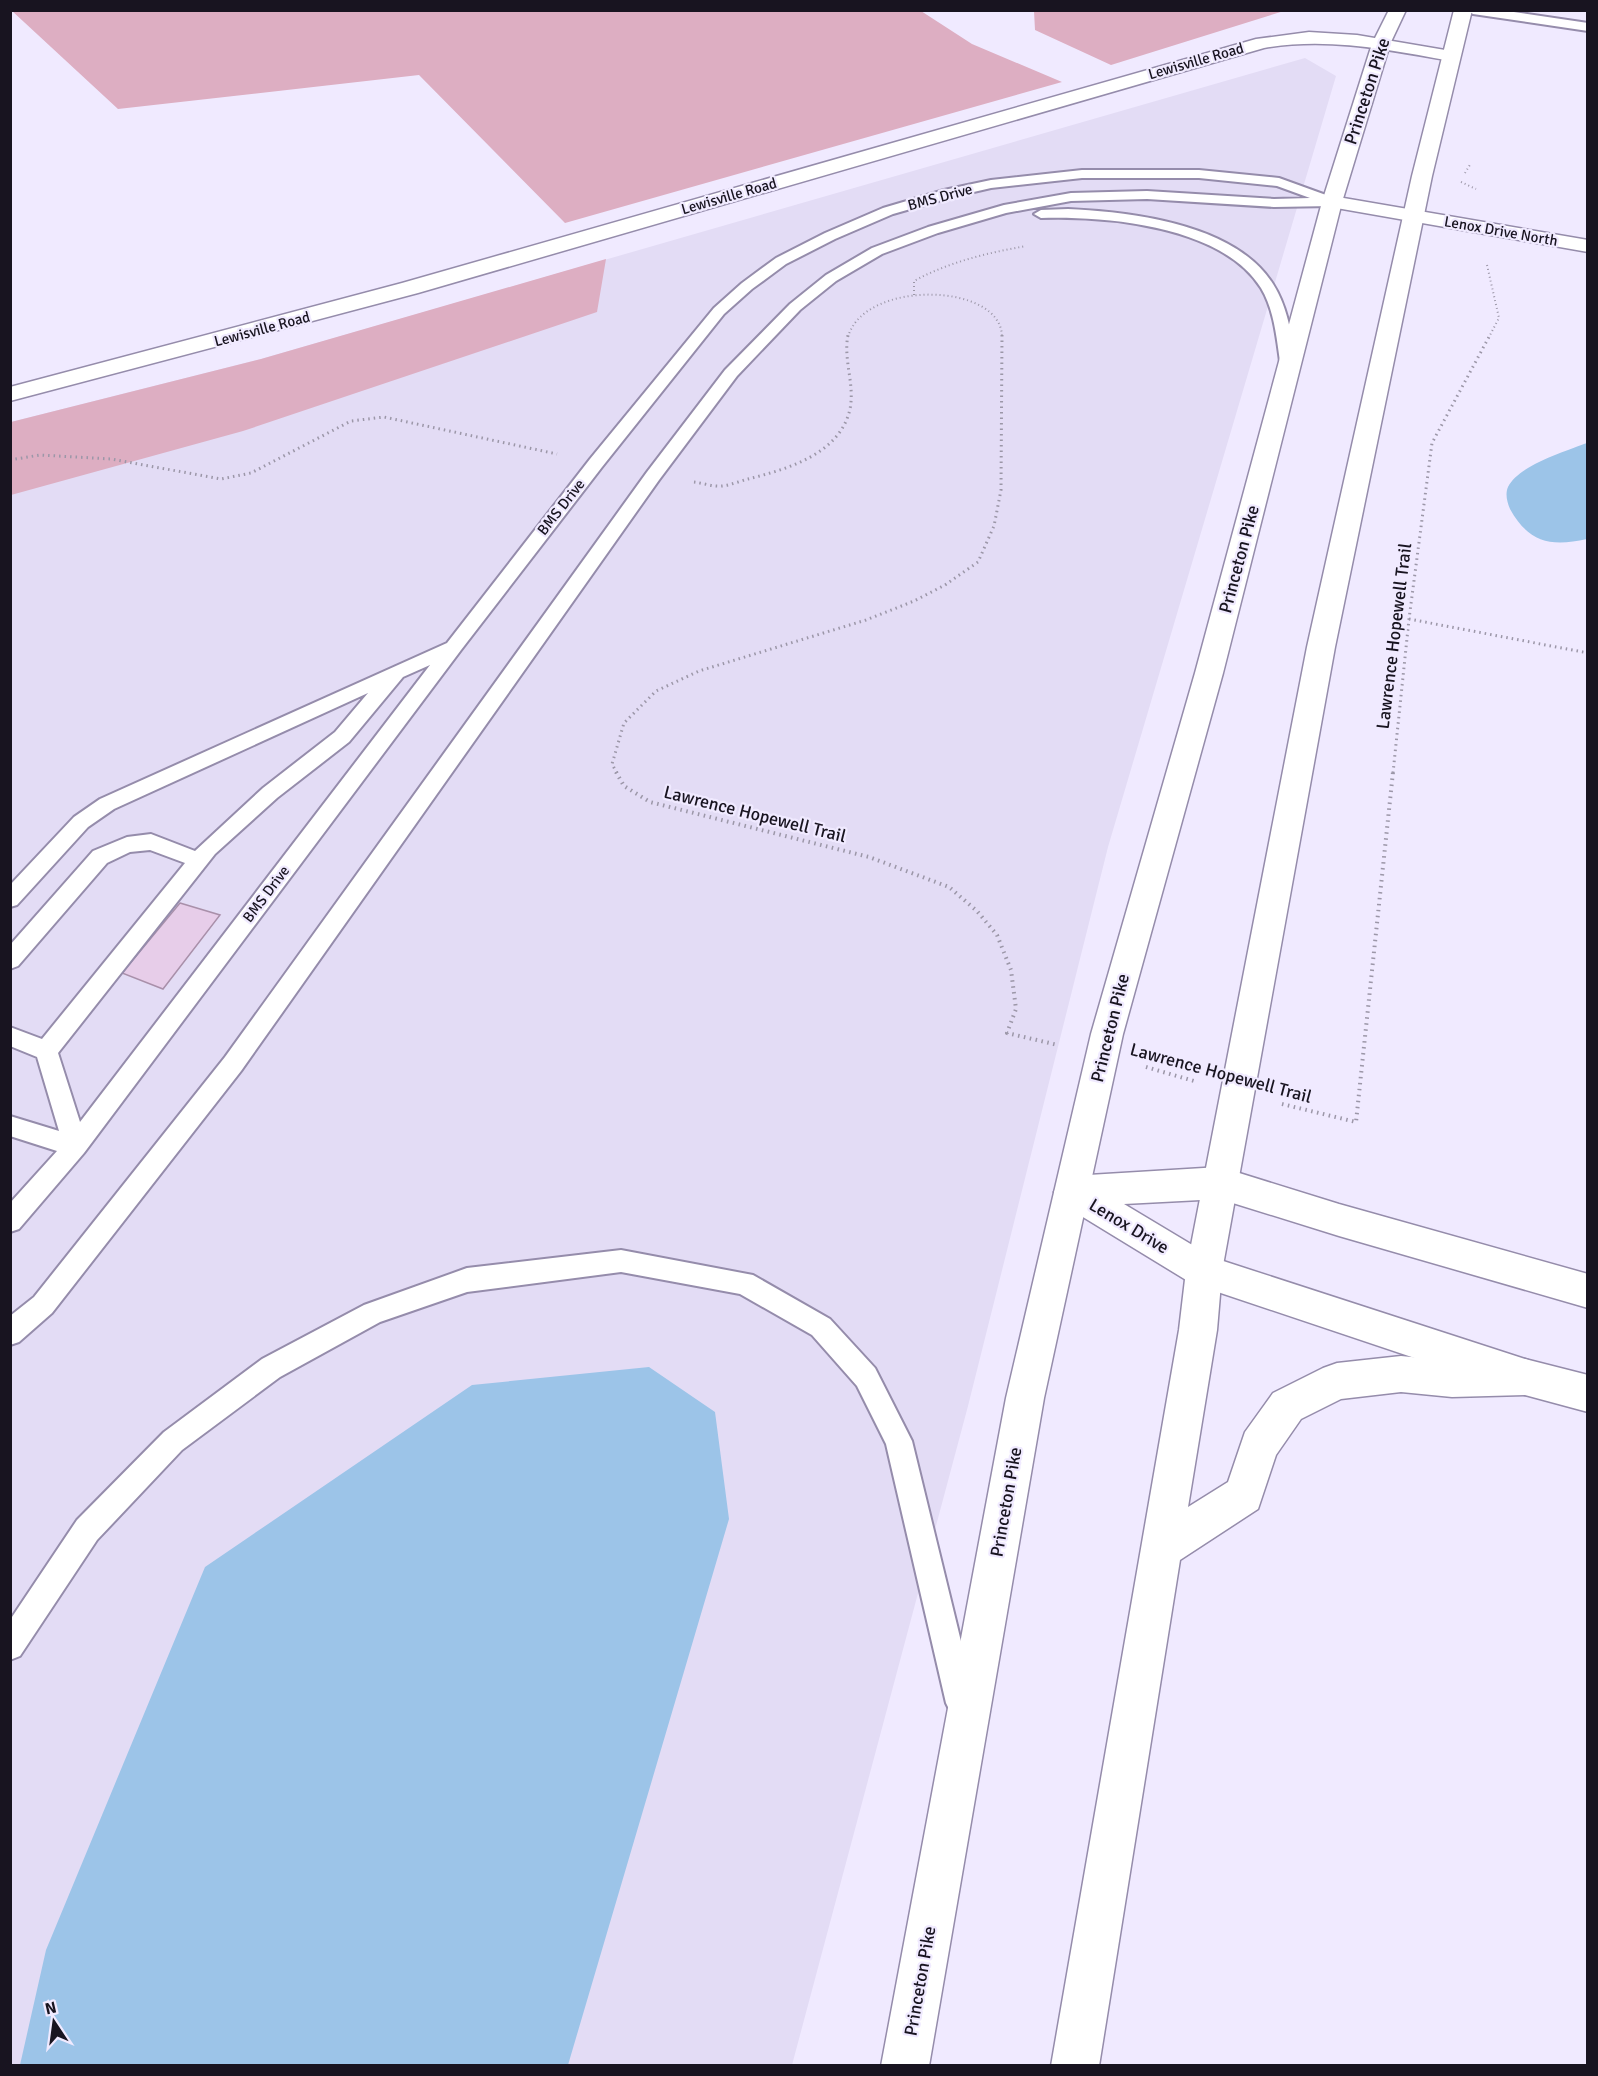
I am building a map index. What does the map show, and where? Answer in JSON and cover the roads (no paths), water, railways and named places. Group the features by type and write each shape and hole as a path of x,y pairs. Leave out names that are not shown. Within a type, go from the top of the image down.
{"main road":[{"name":"Princeton Pike","path":"904,2066 1025,1398 1103,1055 1209,673 1332,202 1381,44 1398,10"},
{"path":"1075,2066 1198,1330 1204,1271 1321,647 1414,216 1464,10"},
{"name":"Lewisville Road","path":"10,394 410,288 1262,43 1285,38 1315,37 1381,44 1451,56"},
{"name":"BMS Drive","path":"1332,202 1414,216"},
{"name":"Lenox Drive North","path":"1414,216 1587,246"},
{"name":"Lenox Drive","path":"1072,1192 1220,1183 1587,1291"},
{"name":"Lenox Drive","path":"1072,1192 1204,1271 1525,1377 1587,1394"},
{"path":"1160,1549 1244,1495 1259,1446 1287,1406 1336,1381 1401,1374 1452,1379 1525,1377"}],"lane":[{"path":"1473,10 1587,27"},
{"name":"BMS Drive","path":"10,1221 76,1146 454,646 596,463 719,311 747,286 781,261 830,236 888,211 991,184 1122,173 1199,174 1279,182 1332,202"},
{"name":"BMS Drive","path":"10,1333 43,1305 233,1064 653,476 731,373 795,307 831,278 877,251 933,230 1004,209 1071,198 1147,195 1274,203 1332,202"},
{"name":"BMS Drive","path":"933,230 998,218 1060,213 1141,220 1174,228 1230,252 1251,268 1266,285 1280,313 1289,368"},
{"path":"10,900 81,822 107,804 454,646"},
{"path":"46,1050 198,860 270,793 342,737 397,672"},
{"path":"10,960 100,857 127,845 151,842 198,860"},
{"path":"10,1036 46,1050"},
{"path":"46,1050 76,1146"},
{"path":"10,1126 76,1146"},
{"path":"10,1646 87,1530 173,1441 271,1368 373,1313 467,1280 621,1261 744,1283 821,1327 866,1377 899,1441 966,1725"}],"water":[{"path":"1587,443 1587,539 1552,542 1533,536 1517,520 1510,509 1507,498 1508,487 1522,472 1532,466"},
{"path":"649,1367 715,1412 729,1519 568,2065 20,2065 46,1950 205,1567 472,1385"}]}
